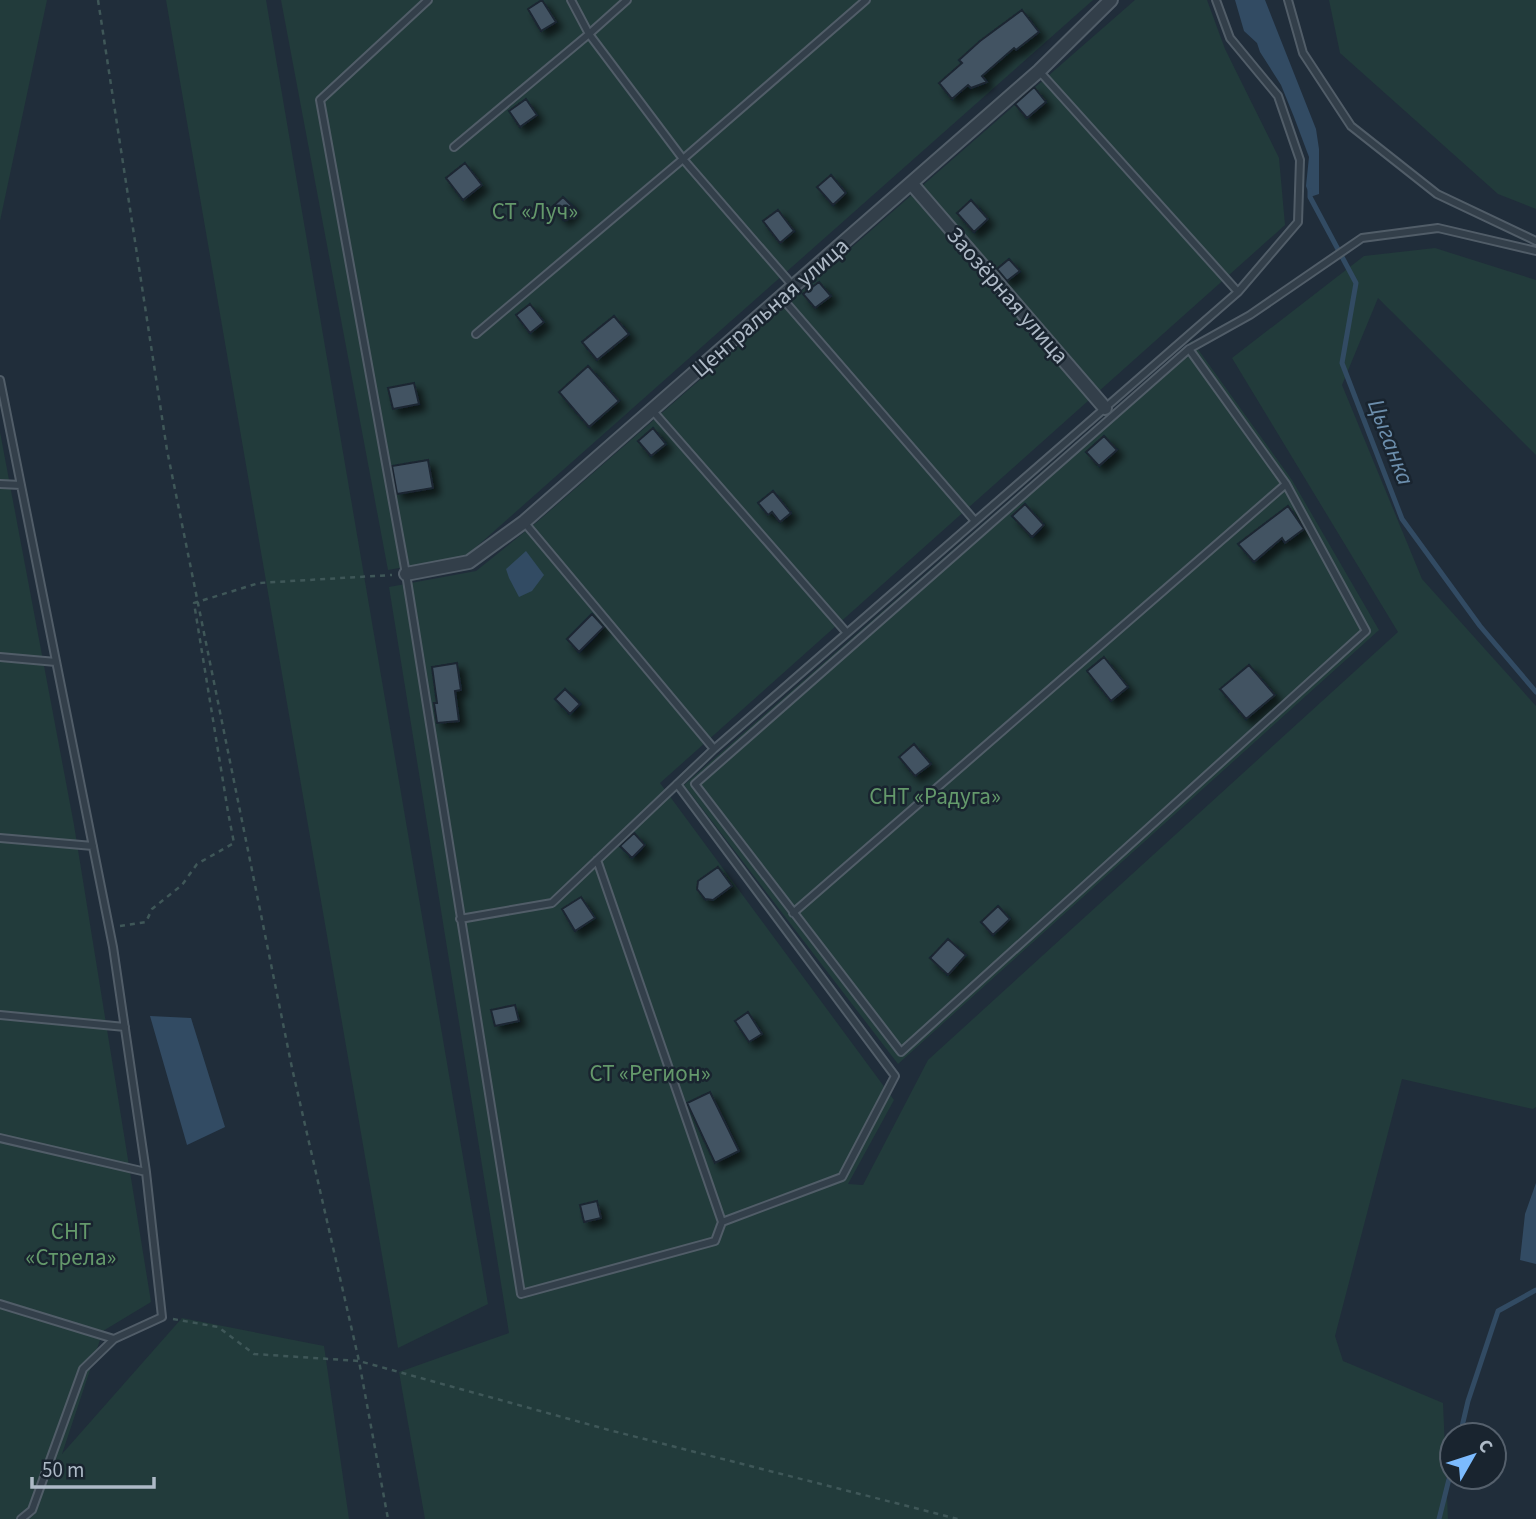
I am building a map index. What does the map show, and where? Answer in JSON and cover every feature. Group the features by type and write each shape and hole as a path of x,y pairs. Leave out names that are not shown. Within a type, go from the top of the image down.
{"street":[{"name":"Центральная улица","path":"406,574 469,562 524,522 1039,71 1111,0"},
{"name":"Заозёрная улица","path":"911,183 1105,408"}],"lane":[{"path":"428,0 320,100 406,574 522,1294 715,1241 722,1222 597,860"},
{"path":"570,0 589,34 683,159 793,286"},
{"path":"454,147 626,0"},
{"path":"476,334 866,0"},
{"path":"460,919 552,903 714,749 1238,292 1298,222 1300,160 1278,96 1230,38 1216,0"},
{"path":"1288,0 1303,53 1351,127 1437,194 1536,241"},
{"path":"1039,71 1238,292"},
{"path":"1189,349 1286,484 1366,631 901,1052 695,784 1189,349 1250,315 1362,238 1438,228 1536,251"},
{"path":"781,297 975,521"},
{"path":"0,380 109,928 146,1172 162,1317 114,1339 83,1369 32,1510 21,1519"},
{"path":"652,410 847,633"},
{"path":"0,484 21,485"},
{"path":"793,913 1286,484"},
{"path":"524,522 714,749"},
{"path":"0,657 56,662"},
{"path":"677,784 895,1076 842,1177 722,1222"},
{"path":"0,838 93,846"},
{"path":"0,1015 125,1027"},
{"path":"0,1138 146,1172"},
{"path":"0,1304 114,1339"}],"path":[{"path":"98,0 167,450 292,1068 359,1361 388,1519"},
{"path":"109,928 146,922 152,909 182,885 197,864 234,844 194,603 259,583 406,574"},
{"path":"162,1317 218,1327 254,1354 359,1361 609,1430 958,1519"}],"green space":[{"path":"0,0 47,0 0,221"},
{"path":"166,0 266,0 488,1304 398,1348"},
{"name":"СТ «Луч»","path":"281,0 1093,0 466,556 388,570"},
{"name":"СТ «Регион»","path":"1135,0 1207,0 1225,49 1279,158 1285,225 660,783 894,1100 848,1184 863,1185 928,1060 1398,632 1232,358 1364,256 1435,248 1536,280 1536,455 1378,298 1342,385 1422,579 1536,706 1536,1107 1533,1109 1402,1079 1335,1336 1343,1361 1443,1403 1444,1421 1438,1421 1438,1491 1447,1491 1448,1519 425,1519 399,1372 509,1333 389,587 476,571 537,522"},
{"path":"1329,0 1536,0 1536,209 1498,194 1340,53"},
{"name":"СНТ «Радуга»","path":"1192,341 1292,480 1379,630 898,1064 684,785"},
{"name":"СНТ «Стрела»","path":"0,432 74,825 151,1302 103,1331 62,1454 182,1318 324,1346 349,1519 0,1519"}],"water":[{"path":"1235,0 1265,0 1316,129 1319,194 1310,197 1306,186 1309,157 1294,117 1281,85 1257,43 1244,31"},
{"path":"526,551 544,575 532,591 519,597 506,569"},
{"path":"150,1016 191,1018 225,1127 187,1145"},
{"path":"1536,1183 1536,1264 1520,1260 1525,1214"}],"building":[{"path":"542,0 556,22 541,31 528,9"},
{"path":"1022,10 1039,32 1016,50 1014,48 982,76 987,82 971,88 968,85 952,99 939,83 962,63 959,60 980,41"},
{"path":"1034,87 1046,102 1027,118 1015,104"},
{"path":"526,99 537,115 520,127 509,111"},
{"path":"465,163 482,185 463,200 446,178"},
{"path":"831,175 846,193 833,205 817,187"},
{"path":"563,197 575,209 564,220 552,207"},
{"path":"971,200 988,219 974,232 957,213"},
{"path":"778,210 794,231 780,243 763,221"},
{"path":"1009,259 1020,271 1007,281 997,269"},
{"path":"819,282 831,296 815,308 803,294"},
{"path":"530,304 544,322 530,333 516,315"},
{"path":"614,316 629,334 597,360 582,342"},
{"path":"588,366 619,401 589,427 559,392"},
{"path":"414,383 419,404 393,409 388,388"},
{"path":"653,428 666,444 651,456 638,441"},
{"path":"1104,436 1117,450 1099,466 1086,452"},
{"path":"428,460 433,488 397,494 392,466"},
{"path":"773,491 791,513 780,522 772,512 768,515 758,503"},
{"path":"1025,504 1044,525 1032,537 1012,516"},
{"path":"1288,506 1304,529 1285,543 1282,538 1254,562 1238,544"},
{"path":"592,614 604,627 579,652 567,639"},
{"path":"1104,657 1128,687 1111,701 1087,671"},
{"path":"457,663 461,690 455,691 459,721 437,723 432,667"},
{"path":"1249,665 1275,695 1246,719 1220,689"},
{"path":"565,689 580,704 570,714 555,699"},
{"path":"914,744 931,764 915,776 899,757"},
{"path":"634,833 645,845 632,858 620,846"},
{"path":"718,867 732,886 713,900 705,899 697,889 698,881"},
{"path":"581,897 595,918 575,931 562,909"},
{"path":"998,906 1010,919 993,935 981,922"},
{"path":"948,939 966,955 948,975 930,958"},
{"path":"515,1005 519,1021 495,1026 491,1010"},
{"path":"748,1012 762,1034 749,1042 735,1021"},
{"path":"710,1092 739,1151 715,1163 687,1103"},
{"path":"597,1201 601,1218 584,1222 580,1205"}],"waterway":[{"name":"Цыганка","path":"1310,191 1310,197 1356,283 1342,363 1402,519 1480,626 1536,692"},
{"name":"Цыганка","path":"1463,1421 1498,1311 1536,1290"},
{"name":"Цыганка","path":"1439,1519 1446,1491"}]}
